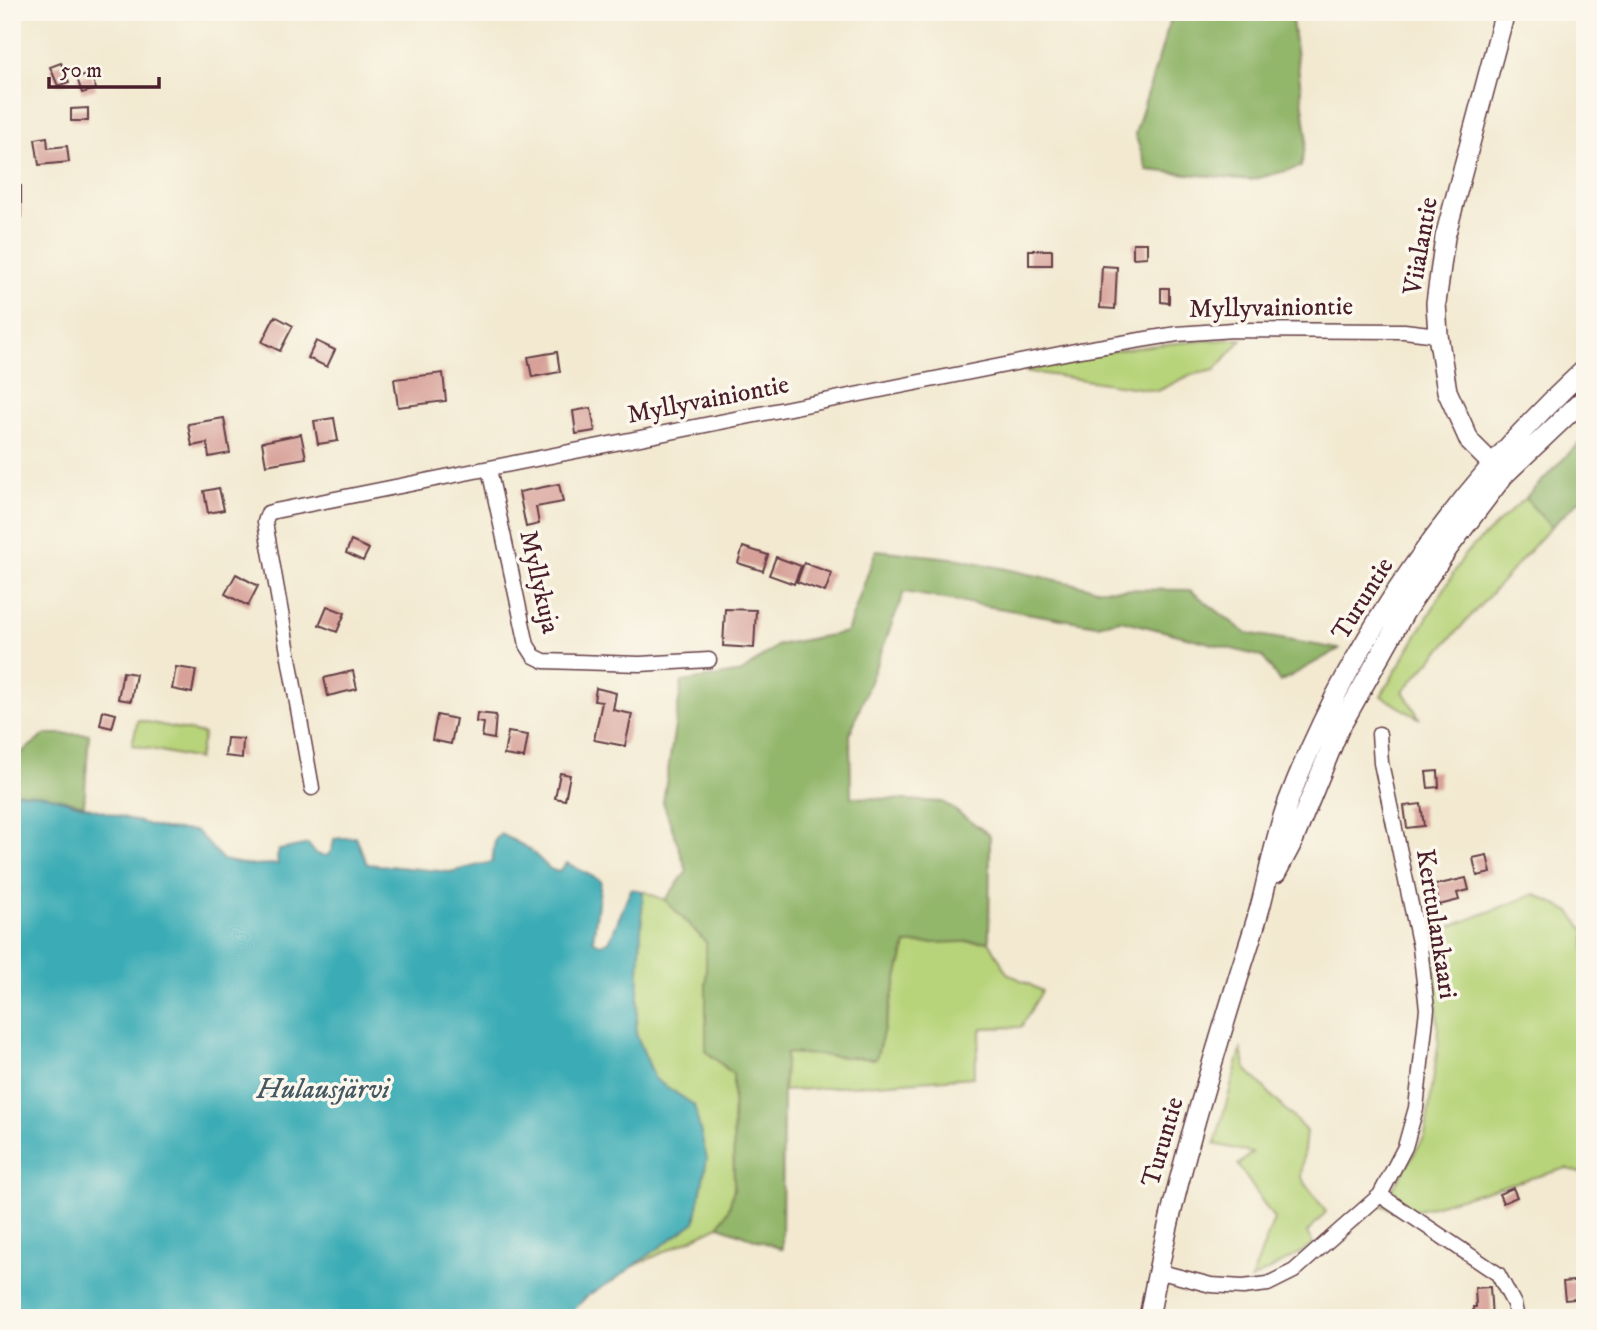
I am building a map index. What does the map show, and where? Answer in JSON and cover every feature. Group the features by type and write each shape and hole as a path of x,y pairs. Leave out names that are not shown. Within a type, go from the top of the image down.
{"main road":[{"name":"Viialantie","path":"1498,470 1469,442 1447,391 1438,335 1437,289 1445,237 1505,12"},
{"name":"Turuntie","path":"1498,470 1542,409 1585,369"},
{"name":"Turuntie","path":"1149,1318 1169,1218 1262,902 1288,803 1340,688 1395,594 1443,526 1498,470 1585,398"}],"street":[{"name":"Myllyvainiontie","path":"312,788 265,517 275,511 1080,350 1177,334 1303,330 1404,331 1438,335"},
{"name":"Myllykuja","path":"489,469 527,645 534,656 544,661 640,664 709,660"},
{"name":"Kerttulankaari","path":"1157,1271 1211,1285 1243,1287 1268,1284 1294,1272 1380,1195 1405,1147 1416,1108 1427,1009 1420,947 1381,763 1380,734"},
{"path":"1380,1195 1499,1274 1514,1304 1517,1318"}],"green space":[{"path":"1173,12 1291,12 1307,136 1301,167 1251,180 1147,170 1135,134"},
{"path":"1242,339 1215,370 1190,375 1158,391 1024,371 1132,348"},
{"path":"1585,437 1585,495 1551,527 1525,498"},
{"path":"1525,498 1551,527 1403,691 1420,719 1381,696 1465,554"},
{"path":"876,550 960,559 1097,589 1190,590 1246,633 1339,649 1280,682 1263,657 1121,620 1097,625 904,592 850,734 851,797 943,802 990,835 989,941 906,944 876,1059 786,1053 783,1091 782,1249 719,1226 729,1208 734,1189 733,1074 706,1051 706,942 665,900 687,871 663,802 682,682 742,672 778,645 847,632"},
{"path":"138,720 204,734 198,759 132,745"},
{"path":"46,734 89,734 84,805 45,795 12,792 12,760"},
{"path":"643,891 665,900 706,942 706,1051 733,1074 734,1190 729,1208 719,1226 630,1268 695,1222 694,1105 655,1079 636,1034"},
{"path":"1535,894 1570,912 1585,931 1585,1175 1567,1168 1404,1214 1382,1206 1425,1136 1439,1040 1431,934"},
{"path":"989,941 1007,973 1042,991 1021,1027 982,1028 973,1077 783,1091 786,1052 876,1059 906,943"},
{"path":"1241,1050 1246,1069 1306,1131 1301,1177 1326,1212 1307,1233 1314,1245 1251,1280 1274,1219 1238,1165 1252,1153 1215,1144"}],"water":[{"name":"Hulausjärvi","path":"12,792 45,795 164,829 196,831 223,860 248,865 278,864 279,850 308,844 316,854 327,856 332,850 334,839 356,837 367,864 450,872 492,862 495,840 501,834 528,848 550,869 558,872 567,863 601,881 593,940 600,944 609,942 631,889 643,891 636,1034 655,1079 694,1105 707,1159 695,1222 613,1281 588,1295 566,1318 12,1318"}],"building":[{"path":"61,63 69,82 58,86 50,67"},
{"path":"91,74 96,89 82,93 77,78"},
{"path":"88,108 88,121 71,121 71,109"},
{"path":"47,137 48,148 67,146 69,162 39,165 35,139"},
{"path":"12,186 21,186 21,217 12,216"},
{"path":"1133,243 1147,243 1147,257 1133,258"},
{"path":"1029,250 1052,250 1052,265 1029,265"},
{"path":"1102,266 1117,267 1115,309 1100,308"},
{"path":"1161,288 1169,288 1169,303 1161,302"},
{"path":"275,316 293,326 280,351 262,342"},
{"path":"316,341 335,350 327,367 308,358"},
{"path":"557,352 560,372 532,377 528,357"},
{"path":"443,373 446,401 398,407 394,379"},
{"path":"591,408 595,431 576,434 573,411"},
{"path":"224,418 230,453 209,457 207,443 192,446 188,424"},
{"path":"334,418 338,441 318,444 314,421"},
{"path":"301,434 306,458 266,465 262,442"},
{"path":"559,484 563,502 536,507 539,524 526,527 519,492"},
{"path":"219,488 224,510 208,513 204,491"},
{"path":"351,541 369,549 363,561 346,553"},
{"path":"743,547 768,555 763,571 738,563"},
{"path":"776,557 801,566 794,584 769,575"},
{"path":"804,563 832,573 825,592 797,582"},
{"path":"236,574 258,586 248,606 225,594"},
{"path":"327,606 345,613 337,632 319,625"},
{"path":"725,609 756,610 754,648 723,646"},
{"path":"176,667 196,670 192,693 172,689"},
{"path":"353,671 357,689 328,696 324,678"},
{"path":"123,672 136,674 131,701 118,699"},
{"path":"596,688 616,693 613,710 632,714 625,746 594,740 602,702 594,701"},
{"path":"103,711 116,714 112,728 100,725"},
{"path":"477,713 496,715 494,739 482,737 484,723 476,722"},
{"path":"437,715 456,719 451,744 432,740"},
{"path":"508,732 528,735 524,758 504,755"},
{"path":"227,738 243,739 242,758 225,756"},
{"path":"1438,771 1439,787 1428,788 1426,772"},
{"path":"560,773 570,775 565,800 555,798"},
{"path":"1421,804 1424,826 1407,828 1404,806"},
{"path":"1487,855 1491,873 1477,876 1473,858"},
{"path":"1466,878 1469,890 1457,893 1459,900 1439,905 1435,885"},
{"path":"1513,1188 1517,1197 1503,1203 1499,1194"},
{"path":"1585,1280 1585,1298 1565,1300 1563,1282"},
{"path":"1490,1287 1492,1318 1474,1318 1475,1288"}]}
